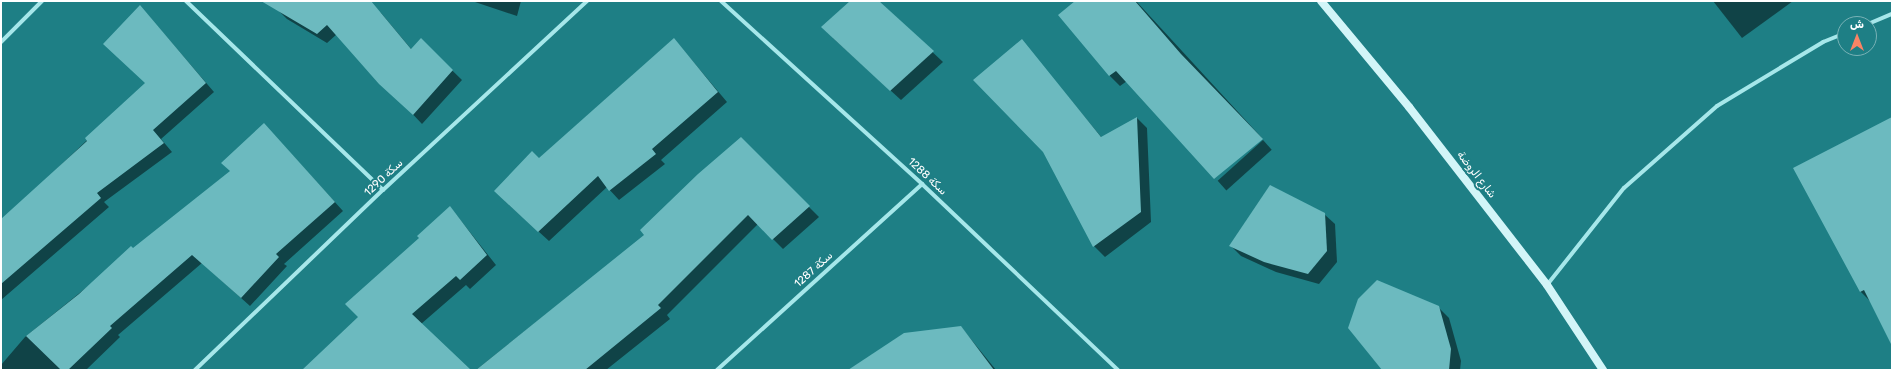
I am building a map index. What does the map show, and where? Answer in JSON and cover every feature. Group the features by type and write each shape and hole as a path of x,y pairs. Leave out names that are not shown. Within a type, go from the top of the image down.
{"main road":[{"name":"شارع الروضة","path":"1320,1 1409,107 1547,285 1604,370"}],"street":[{"path":"1,42 42,1"},
{"path":"186,1 383,190"},
{"name":"سكة 1290","path":"195,370 383,190 587,1"},
{"name":"سكة 1288","path":"721,1 922,184 1118,370"},
{"path":"1877,20 1892,14"},
{"path":"1547,285 1624,188 1717,106 1823,42 1837,36"},
{"name":"سكة 1287","path":"717,370 922,184"}],"building":[{"path":"261,1 371,1 411,49 421,38 453,70 413,115 379,84 327,25 317,34"},
{"path":"850,1 879,1 934,51 890,91 821,27"},
{"path":"1075,1 1135,1 1181,54 1263,139 1214,179 1116,71 1109,76 1058,15"},
{"path":"140,5 206,83 153,130 164,143 97,193 101,198 1,284 1,219 87,141 85,138 145,83 103,44"},
{"path":"674,38 718,92 652,149 656,154 609,191 598,176 538,232 494,191 532,151 539,158"},
{"path":"1022,39 1101,137 1137,117 1141,212 1093,247 1043,152 973,80"},
{"path":"1892,117 1892,346 1864,290 1860,292 1793,168"},
{"path":"264,123 335,202 276,254 279,257 241,298 192,255 110,326 112,328 68,370 61,370 26,336 79,294 131,246 133,248 230,171 221,163"},
{"path":"741,137 810,206 772,240 748,215 658,305 661,308 585,370 476,370 644,235 640,230 698,174"},
{"path":"1270,185 1325,213 1327,251 1308,274 1264,262 1229,246"},
{"path":"450,206 487,255 460,280 456,276 412,314 471,370 302,370 358,317 345,304 419,238 417,236"},
{"path":"1377,280 1439,306 1451,349 1449,370 1382,370 1348,328 1358,299"},
{"path":"961,326 994,370 848,370 904,333"}]}
